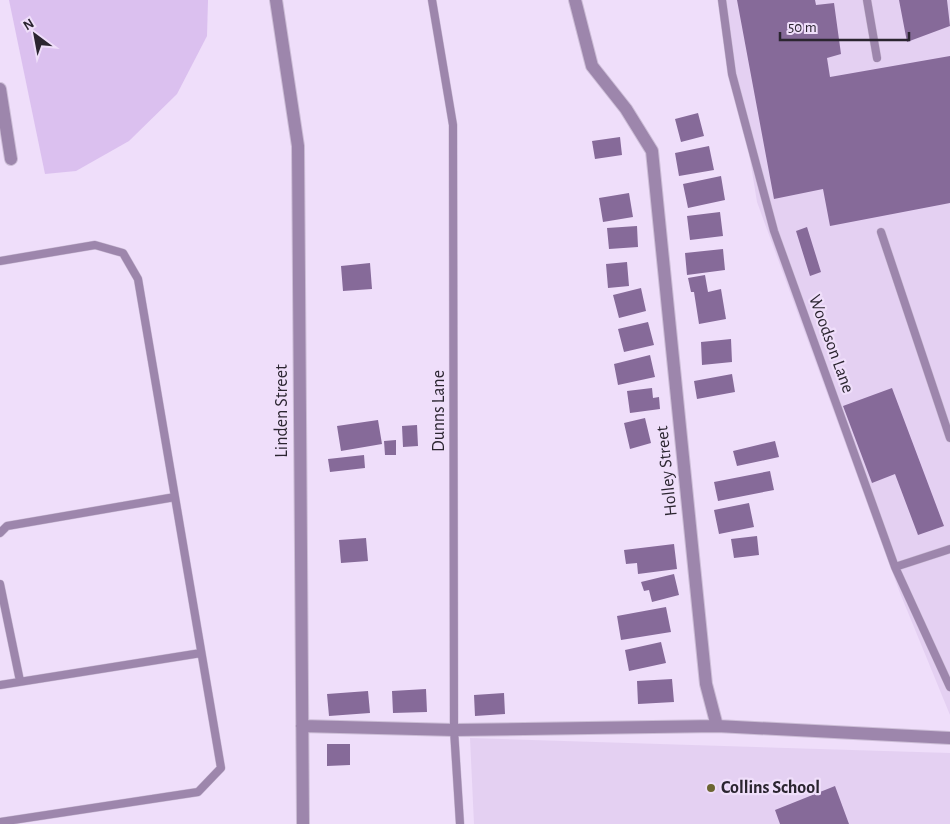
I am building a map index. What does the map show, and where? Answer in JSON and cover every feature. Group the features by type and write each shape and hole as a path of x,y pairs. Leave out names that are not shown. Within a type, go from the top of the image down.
{"street":[{"name":"Linden Street","path":"276,0 298,146 303,824"},
{"name":"Holley Street","path":"575,0 592,66 626,110 652,151 706,684 717,726"},
{"path":"0,89 11,159"},
{"path":"302,726 454,730 717,726 950,738"}],"lane":[{"name":"Dunns Lane","path":"432,0 453,125 454,730 460,824"},
{"name":"Woodson Lane","path":"722,0 732,74 774,231 895,567 950,688"},
{"path":"867,0 877,58"},
{"path":"880,232 950,438"},
{"path":"0,261 95,245 123,253 138,280 221,768 198,792 0,822"},
{"path":"0,533 7,526 175,497"},
{"path":"895,567 950,549"},
{"path":"0,584 20,681"},
{"path":"0,685 201,652"}],"shaded area":[{"path":"9,0 208,0 207,36 177,94 129,141 76,171 45,174"},
{"path":"724,0 950,0 950,715 900,593 757,202"},
{"name":"Collins School","path":"470,738 950,753 950,824 474,824"}],"building":[{"path":"737,0 815,0 816,5 834,3 841,54 827,58 830,77 950,56 950,203 830,226 823,189 774,199"},
{"path":"899,0 947,0 950,26 907,42"},
{"path":"698,113 704,136 681,142 675,119"},
{"path":"620,137 622,155 595,159 592,141"},
{"path":"709,146 714,170 679,176 675,153"},
{"path":"721,176 725,200 688,208 683,184"},
{"path":"629,193 633,217 603,222 599,198"},
{"path":"720,212 723,236 690,240 687,216"},
{"path":"637,226 638,247 609,249 607,228"},
{"path":"807,227 821,272 810,276 796,231"},
{"path":"723,249 725,270 687,275 685,253"},
{"path":"627,262 629,286 608,288 606,264"},
{"path":"370,263 372,289 343,291 341,266"},
{"path":"705,275 708,292 721,289 726,319 699,324 694,292 691,292 688,278"},
{"path":"641,288 646,311 619,318 613,295"},
{"path":"648,322 654,345 624,352 618,329"},
{"path":"731,339 732,362 702,365 701,342"},
{"path":"650,355 655,377 618,385 614,364"},
{"path":"732,374 735,392 697,399 694,381"},
{"path":"652,388 653,398 659,397 660,409 630,413 627,391"},
{"path":"892,388 944,526 918,535 895,474 872,483 843,406"},
{"path":"645,418 651,443 630,449 624,423"},
{"path":"378,420 382,444 341,451 337,426"},
{"path":"417,425 418,446 403,447 402,426"},
{"path":"396,440 396,455 385,455 384,441"},
{"path":"775,441 779,457 737,466 733,451"},
{"path":"364,455 365,468 330,472 328,459"},
{"path":"770,471 774,490 718,501 714,482"},
{"path":"749,503 754,527 719,534 714,510"},
{"path":"757,536 759,555 734,558 731,539"},
{"path":"366,538 368,561 341,563 339,540"},
{"path":"674,544 677,569 638,574 637,563 626,564 624,550"},
{"path":"674,574 679,595 652,602 649,590 644,591 641,582"},
{"path":"666,607 671,632 621,640 617,616"},
{"path":"661,642 666,663 629,671 625,650"},
{"path":"672,679 674,702 638,704 637,681"},
{"path":"426,689 427,712 393,713 392,691"},
{"path":"368,691 370,713 329,716 327,694"},
{"path":"504,693 505,714 475,716 474,695"},
{"path":"327,744 350,744 350,765 327,766"},
{"path":"835,786 849,824 780,824 775,810"}],"place":[{"name":"Collins School","path":"711,788"}]}
